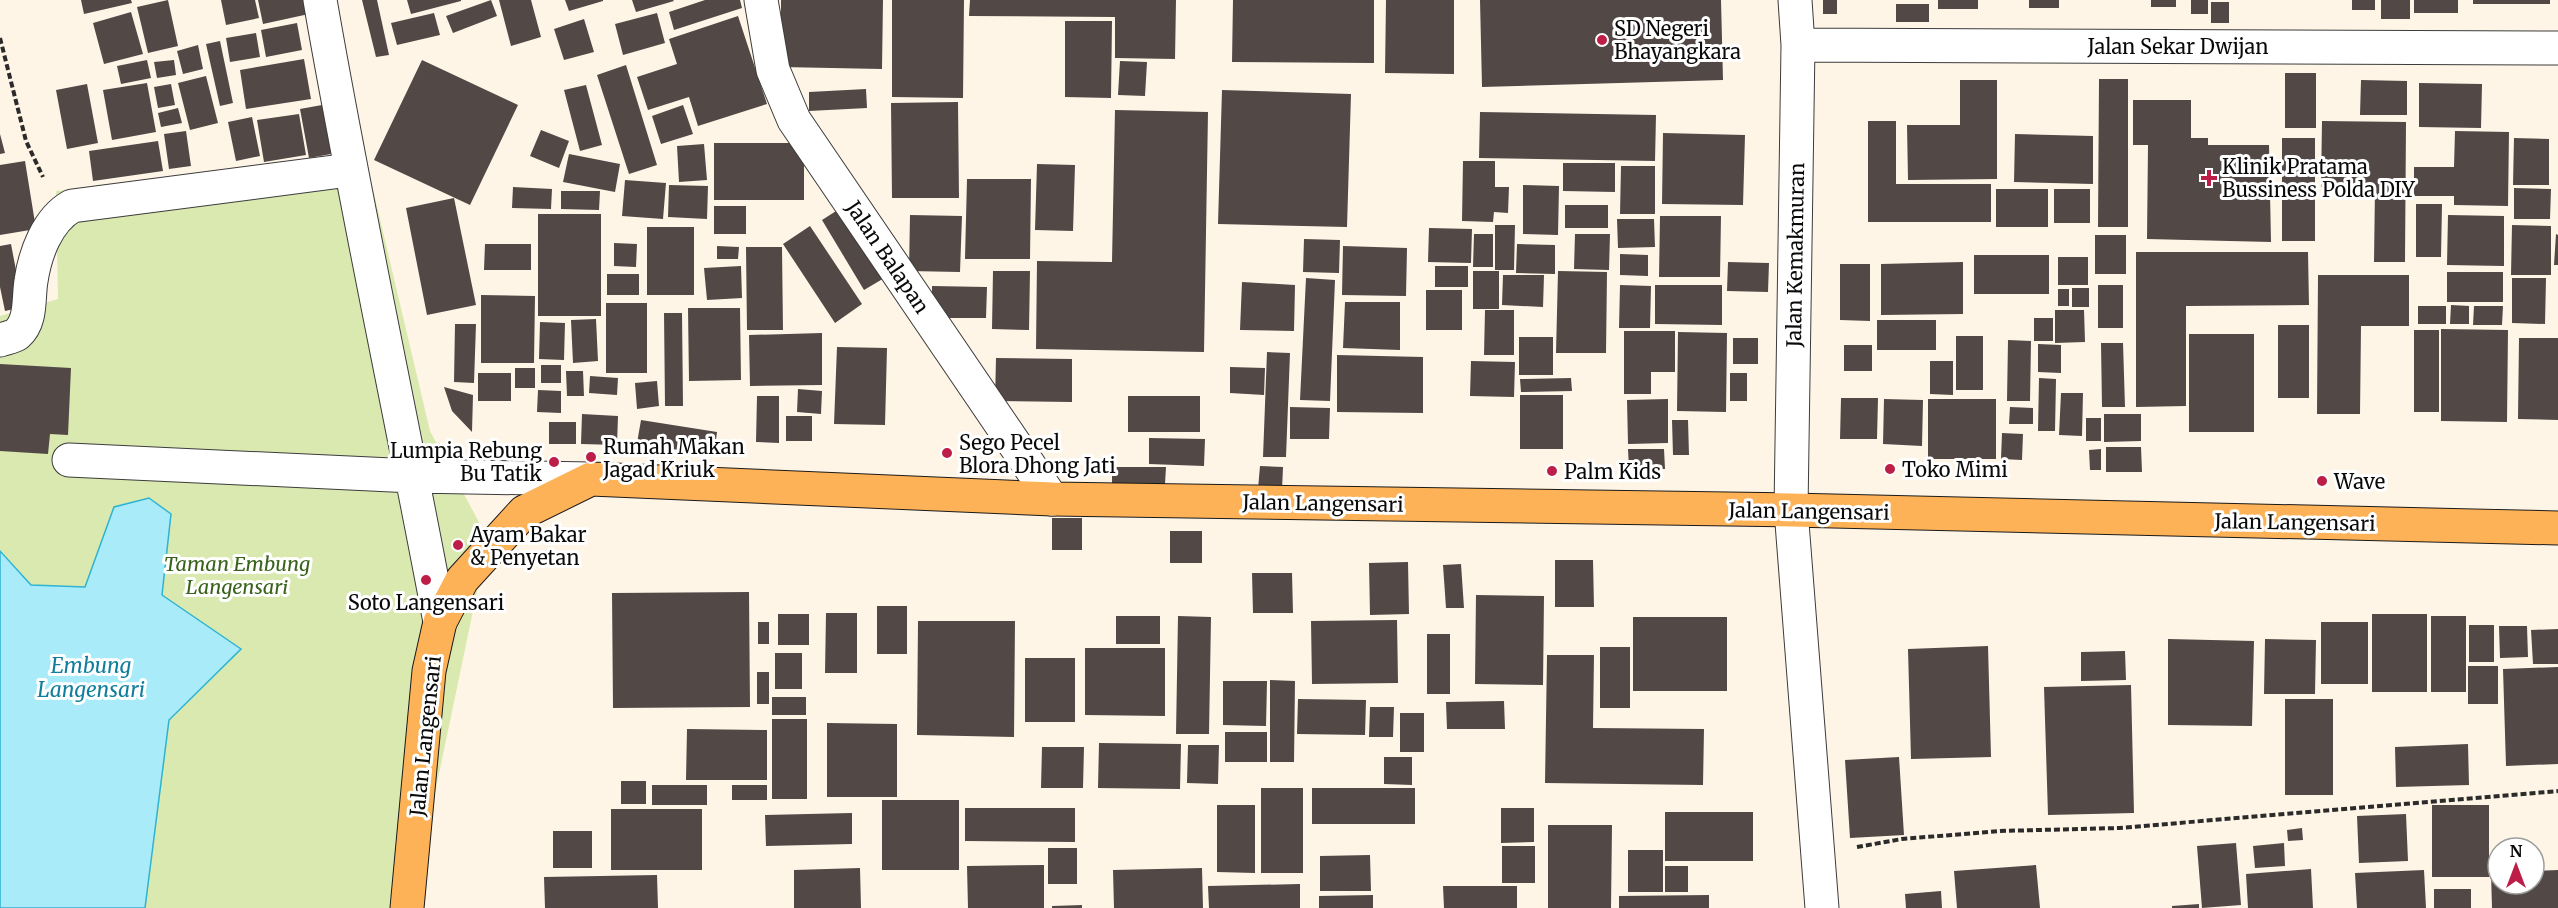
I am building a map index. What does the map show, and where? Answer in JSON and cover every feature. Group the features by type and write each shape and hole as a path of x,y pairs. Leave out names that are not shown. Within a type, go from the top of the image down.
{"main road":[{"name":"Jalan Langensari","path":"407,908 429,671 440,622 462,580 524,512 591,479 1052,499 1791,510 2558,528"}],"street":[{"path":"320,0 349,170 413,476 440,622"},
{"name":"Jalan Balapan","path":"761,0 773,70 794,120 1052,499"},
{"name":"Jalan Kemakmuran","path":"1795,0 1798,45 1791,510 1822,908"},
{"name":"Jalan Sekar Dwijan","path":"1798,45 2558,48"},
{"path":"0,340 16,335 22,328 28,315 31,280 41,245 61,213 72,206 349,170"},
{"path":"69,460 413,476 591,479"}],"path":[{"path":"0,38 26,141 61,213"},
{"path":"1818,854 1902,839 1978,832 2119,828 2558,791"}],"green space":[{"name":"Taman Embung Langensari","path":"367,164 430,431 488,539 411,908 0,908 0,316 58,299 56,191"}],"water":[{"name":"Embung Langensari","path":"149,498 171,514 162,595 241,649 169,720 145,908 0,908 0,551 31,585 85,587 114,507"}],"building":[{"path":"81,0 131,0 132,3 84,14"},
{"path":"168,0 178,46 148,53 137,7"},
{"path":"221,0 255,0 259,18 226,25"},
{"path":"258,0 315,0 318,12 263,24"},
{"path":"362,0 377,0 389,55 376,57"},
{"path":"407,0 461,0 461,1 411,14"},
{"path":"491,0 497,16 453,33 446,16"},
{"path":"499,0 531,0 541,37 511,46"},
{"path":"565,0 603,0 603,1 569,11"},
{"path":"632,0 673,0 674,1 636,12"},
{"path":"705,0 740,0 742,8 674,30 669,12"},
{"path":"781,0 883,0 882,69 781,67"},
{"path":"892,0 964,0 963,98 892,97"},
{"path":"970,0 1176,0 1175,59 1115,58 1115,17 969,16"},
{"path":"1233,0 1374,0 1374,63 1232,62"},
{"path":"1386,0 1454,0 1454,74 1385,73"},
{"name":"SD Negeri Bhayangkara","path":"1480,0 1721,0 1723,80 1482,87"},
{"path":"1823,0 1837,0 1837,14 1823,14"},
{"path":"1938,0 1978,0 1978,9 1938,9"},
{"path":"2029,0 2059,0 2059,8 2029,8"},
{"path":"2151,0 2176,0 2176,7 2151,7"},
{"path":"2191,0 2208,0 2208,14 2191,14"},
{"path":"2352,0 2375,0 2375,10 2352,10"},
{"path":"2381,0 2410,0 2410,19 2381,19"},
{"path":"2414,0 2458,0 2458,13 2414,13"},
{"path":"2473,0 2550,0 2550,4 2473,4"},
{"path":"2211,2 2229,2 2229,23 2211,23"},
{"path":"1896,4 1929,4 1929,22 1896,22"},
{"path":"131,12 143,54 104,64 93,23"},
{"path":"434,13 440,35 397,45 391,23"},
{"path":"657,13 665,43 623,55 615,24"},
{"path":"738,16 767,104 698,126 689,97 648,110 637,77 677,64 669,39"},
{"path":"584,19 594,52 564,60 554,29"},
{"path":"1065,21 1112,21 1111,98 1065,97"},
{"path":"297,23 302,50 266,57 261,30"},
{"path":"256,33 260,57 230,62 226,38"},
{"path":"220,41 233,103 220,106 206,44"},
{"path":"198,45 203,69 183,74 177,51"},
{"path":"304,59 311,99 246,109 240,70"},
{"path":"147,60 151,78 121,84 117,66"},
{"path":"174,60 176,75 157,78 154,62"},
{"path":"422,60 518,105 470,205 374,160"},
{"path":"1120,61 1147,62 1145,96 1118,95"},
{"path":"626,65 657,165 629,174 597,75"},
{"path":"2285,73 2316,73 2316,128 2285,128"},
{"path":"206,76 218,123 190,130 178,83"},
{"path":"2099,79 2128,79 2128,227 2098,227"},
{"path":"1960,80 1997,80 1997,179 1908,180 1907,125 1960,125"},
{"path":"2361,80 2407,81 2407,115 2360,115"},
{"path":"147,83 156,132 112,140 103,90"},
{"path":"2419,83 2482,84 2481,128 2419,127"},
{"path":"87,84 98,143 67,149 56,90"},
{"path":"171,84 175,105 158,108 154,87"},
{"path":"586,85 602,145 580,151 564,90"},
{"path":"866,89 867,108 809,111 809,92"},
{"path":"1222,90 1351,94 1347,227 1218,224"},
{"name":"Klinik Pratama Bussiness Polda DIY","path":"2133,100 2191,100 2191,138 2208,138 2208,145 2269,145 2271,242 2147,239 2148,145 2133,145"},
{"path":"958,102 959,198 892,198 891,103"},
{"path":"322,105 331,154 309,158 300,109"},
{"path":"683,105 693,134 661,144 652,116"},
{"path":"178,108 182,123 161,127 158,113"},
{"path":"1115,110 1208,112 1204,352 1036,349 1037,261 1112,262"},
{"path":"1480,112 1656,115 1655,161 1479,158"},
{"path":"299,114 306,155 264,162 257,120"},
{"path":"252,117 260,156 236,161 228,122"},
{"path":"1868,121 1896,121 1896,184 1991,184 1991,222 1868,222"},
{"path":"2322,121 2406,122 2405,262 2374,262 2375,188 2321,187"},
{"path":"541,130 569,141 559,168 530,156"},
{"path":"186,131 191,166 169,169 164,134"},
{"path":"2455,131 2509,132 2508,206 2454,205 2454,196 2414,196 2414,167 2454,167"},
{"path":"1663,133 1745,135 1743,205 1662,204"},
{"path":"0,134 5,153 0,154"},
{"path":"2015,134 2093,136 2093,184 2014,182"},
{"path":"2282,138 2315,138 2315,241 2282,241"},
{"path":"2514,138 2549,139 2549,185 2513,185"},
{"path":"158,141 163,171 93,181 89,151"},
{"path":"714,143 804,143 804,200 714,200"},
{"path":"704,144 707,180 679,182 677,146"},
{"path":"569,154 620,164 615,192 563,182"},
{"path":"25,161 36,229 0,235 0,165"},
{"path":"1463,161 1495,161 1495,187 1509,187 1508,213 1494,212 1493,222 1462,221"},
{"path":"1563,163 1615,163 1615,192 1563,191"},
{"path":"1037,164 1075,165 1073,231 1035,230"},
{"path":"1621,166 1655,166 1655,214 1620,214"},
{"path":"967,179 1031,179 1030,259 965,259"},
{"path":"625,180 666,183 663,219 622,216"},
{"path":"669,185 708,186 707,219 668,217"},
{"path":"1523,185 1559,186 1558,235 1523,234"},
{"path":"513,187 552,189 551,209 512,208"},
{"path":"2514,188 2551,189 2550,219 2514,219"},
{"path":"1996,189 2048,189 2048,227 1996,227"},
{"path":"2054,189 2090,189 2090,223 2054,223"},
{"path":"561,191 600,191 599,210 561,209"},
{"path":"454,198 476,305 427,315 406,208"},
{"path":"2416,204 2442,204 2441,257 2416,257"},
{"path":"1565,205 1608,205 1608,228 1565,228"},
{"path":"714,206 746,206 746,234 714,234"},
{"path":"844,206 886,277 864,290 822,220"},
{"path":"538,214 601,214 601,316 538,316"},
{"path":"910,215 962,216 960,272 909,271"},
{"path":"2448,215 2504,216 2504,266 2447,265"},
{"path":"1660,216 1721,216 1720,277 1659,277"},
{"path":"1617,219 1654,219 1655,247 1618,248"},
{"path":"1495,225 1515,225 1514,270 1495,270"},
{"path":"2512,225 2551,226 2551,275 2511,275"},
{"path":"810,226 862,304 835,323 783,244"},
{"path":"647,227 694,227 694,295 647,295"},
{"path":"1429,228 1472,229 1471,263 1428,262"},
{"path":"1474,234 1493,234 1493,267 1473,267"},
{"path":"1575,234 1610,234 1609,270 1574,269"},
{"path":"2556,234 2558,235 2558,265 2554,265"},
{"path":"2095,235 2126,235 2126,274 2095,274"},
{"path":"1304,239 1340,240 1339,273 1303,272"},
{"path":"614,243 637,244 636,267 614,266"},
{"path":"11,244 23,307 5,311 0,287 0,246"},
{"path":"485,244 531,244 531,270 484,270"},
{"path":"1517,244 1555,245 1555,274 1516,273"},
{"path":"717,246 739,247 738,259 717,259"},
{"path":"1343,246 1407,248 1406,296 1342,295"},
{"path":"746,247 782,247 783,330 747,330"},
{"path":"2136,252 2308,252 2309,305 2186,306 2186,406 2136,407"},
{"path":"1620,254 1648,255 1648,276 1620,275"},
{"path":"1974,255 2049,255 2049,294 1974,294"},
{"path":"2058,257 2088,257 2088,285 2058,285"},
{"path":"1728,262 1769,263 1768,292 1727,291"},
{"path":"1963,262 1963,314 1881,315 1881,264"},
{"path":"1840,264 1870,264 1870,321 1840,320"},
{"path":"741,266 742,298 707,300 704,268"},
{"path":"1435,266 1468,266 1468,287 1435,287"},
{"path":"993,271 1030,271 1029,330 992,329"},
{"path":"1473,271 1499,271 1499,309 1473,309"},
{"path":"1558,271 1607,272 1606,353 1556,353"},
{"path":"2447,272 2503,272 2503,302 2447,302"},
{"path":"607,274 639,274 639,295 607,295"},
{"path":"1503,275 1544,275 1543,307 1502,305"},
{"path":"2318,275 2409,275 2409,326 2361,326 2360,414 2317,414"},
{"path":"1306,278 1335,280 1330,401 1300,400"},
{"path":"2512,278 2546,278 2545,324 2512,323"},
{"path":"1242,282 1295,285 1294,331 1240,330"},
{"path":"1620,285 1651,286 1650,328 1619,328"},
{"path":"1655,285 1722,285 1722,325 1655,324"},
{"path":"2098,285 2123,285 2123,328 2098,328"},
{"path":"932,286 987,287 986,318 932,318"},
{"path":"2072,288 2089,288 2089,307 2072,307"},
{"path":"2058,289 2069,289 2069,306 2058,306"},
{"path":"1426,290 1462,290 1462,330 1426,330"},
{"path":"481,295 535,296 534,363 481,363"},
{"path":"1345,302 1400,302 1400,350 1343,348"},
{"path":"606,303 647,303 647,373 606,373"},
{"path":"2451,305 2469,306 2469,324 2450,324"},
{"path":"2418,306 2446,306 2446,324 2418,324"},
{"path":"2474,306 2503,306 2502,325 2473,325"},
{"path":"688,308 740,308 741,380 689,381"},
{"path":"1485,310 1514,310 1514,355 1484,355"},
{"path":"2055,310 2084,310 2085,342 2055,343"},
{"path":"664,313 682,313 683,406 665,406"},
{"path":"2034,318 2053,318 2053,341 2034,341"},
{"path":"596,319 598,361 573,363 571,320"},
{"path":"1877,320 1936,320 1936,350 1877,350"},
{"path":"540,322 565,323 564,360 539,359"},
{"path":"455,324 476,324 474,383 454,382"},
{"path":"2278,325 2309,325 2309,398 2278,398"},
{"path":"2441,329 2508,330 2507,422 2441,421"},
{"path":"2414,330 2439,330 2439,412 2414,412"},
{"path":"1624,331 1675,331 1675,372 1651,372 1651,394 1624,394"},
{"path":"1678,332 1727,333 1726,412 1677,411"},
{"path":"822,333 822,385 750,386 749,335"},
{"path":"2189,334 2254,334 2254,432 2189,432"},
{"path":"1956,336 1983,336 1983,390 1956,390"},
{"path":"1519,337 1553,337 1553,375 1519,375"},
{"path":"1733,338 1758,338 1758,364 1733,364"},
{"path":"2519,338 2558,338 2558,420 2518,419"},
{"path":"2008,340 2031,341 2030,401 2007,401"},
{"path":"2101,343 2123,343 2125,407 2102,407"},
{"path":"2038,344 2061,345 2061,373 2038,372"},
{"path":"1844,345 1872,345 1872,371 1844,371"},
{"path":"837,347 887,348 885,425 834,424"},
{"path":"1267,352 1290,353 1286,457 1263,457"},
{"path":"1337,355 1423,357 1423,413 1337,412"},
{"path":"996,358 1072,359 1072,402 995,401"},
{"path":"1471,361 1515,362 1514,397 1470,396"},
{"path":"1930,361 1953,361 1953,395 1930,394"},
{"path":"0,364 71,368 68,435 50,434 48,454 0,451"},
{"path":"541,365 561,365 561,383 541,383"},
{"path":"1230,367 1265,368 1264,395 1230,393"},
{"path":"515,368 535,368 535,388 515,388"},
{"path":"566,371 583,371 584,396 567,396"},
{"path":"478,373 511,373 511,401 478,401"},
{"path":"1730,373 1747,373 1747,401 1730,401"},
{"path":"590,376 618,378 617,395 589,393"},
{"path":"1571,378 1572,391 1521,392 1520,379"},
{"path":"2039,378 2056,379 2055,431 2038,431"},
{"path":"657,381 659,406 637,409 635,383"},
{"path":"444,387 473,395 472,432 452,411"},
{"path":"798,389 822,391 821,414 797,412"},
{"path":"538,390 561,391 561,413 537,412"},
{"path":"2061,393 2083,393 2082,436 2059,435"},
{"path":"1520,395 1563,395 1563,449 1520,449"},
{"path":"757,396 779,396 779,443 756,442"},
{"path":"1128,396 1200,396 1200,432 1128,432"},
{"path":"1841,398 1878,398 1877,439 1840,439"},
{"path":"1668,399 1668,443 1628,444 1627,400"},
{"path":"1884,399 1923,400 1922,446 1883,444"},
{"path":"1928,399 1996,399 1996,459 1928,459"},
{"path":"1290,407 1330,408 1329,439 1290,439"},
{"path":"2010,407 2033,408 2033,424 2009,424"},
{"path":"582,414 618,416 617,445 581,444"},
{"path":"2104,414 2141,414 2141,441 2104,442"},
{"path":"786,416 812,416 812,441 786,441"},
{"path":"2086,418 2101,418 2101,441 2086,441"},
{"path":"641,420 717,432 714,456 637,443"},
{"path":"1672,420 1688,420 1689,455 1673,455"},
{"path":"549,422 576,422 576,444 549,444"},
{"path":"2002,433 2023,434 2022,460 2001,459"},
{"path":"1149,438 1205,439 1204,466 1149,464"},
{"path":"2106,447 2141,447 2142,472 2106,472"},
{"path":"1628,449 1664,449 1665,469 1629,469"},
{"path":"2101,449 2101,470 2090,470 2089,450"},
{"path":"1260,466 1283,467 1282,490 1258,489"},
{"path":"1112,467 1166,467 1165,484 1112,484"},
{"path":"1052,518 1082,518 1082,550 1052,550"},
{"path":"1170,531 1202,531 1202,563 1170,563"},
{"path":"1555,560 1593,560 1594,607 1555,607"},
{"path":"1408,562 1409,614 1370,615 1369,563"},
{"path":"1461,564 1464,608 1446,608 1443,565"},
{"path":"1252,573 1292,573 1293,613 1253,613"},
{"path":"749,592 750,707 613,708 612,593"},
{"path":"1476,595 1544,596 1543,685 1475,684"},
{"path":"877,606 907,606 907,654 877,654"},
{"path":"826,613 857,613 857,673 825,673"},
{"path":"778,614 809,614 809,645 778,645"},
{"path":"2372,614 2427,614 2427,692 2372,692"},
{"path":"1116,616 1160,616 1160,644 1116,644"},
{"path":"1178,616 1211,617 1209,734 1176,734"},
{"path":"2431,616 2466,616 2466,692 2431,692"},
{"path":"1633,617 1727,617 1727,691 1633,691"},
{"path":"1397,620 1398,683 1312,684 1311,621"},
{"path":"918,621 1015,621 1014,737 917,735"},
{"path":"758,622 769,622 769,644 758,644"},
{"path":"2321,622 2368,622 2368,684 2321,684"},
{"path":"2469,625 2494,625 2494,662 2469,662"},
{"path":"2499,626 2527,626 2528,657 2500,658"},
{"path":"2558,629 2558,664 2533,664 2531,630"},
{"path":"1427,634 1450,634 1450,694 1427,694"},
{"path":"2168,639 2254,641 2252,726 2168,725"},
{"path":"2265,639 2316,640 2315,694 2264,694"},
{"path":"1988,646 1991,757 1911,759 1908,649"},
{"path":"1600,647 1630,647 1630,708 1600,708"},
{"path":"1085,648 1165,648 1165,716 1085,715"},
{"path":"2125,651 2126,680 2081,681 2081,652"},
{"path":"775,653 802,653 802,689 775,689"},
{"path":"1547,655 1594,655 1593,728 1704,729 1703,785 1545,783"},
{"path":"1025,658 1075,658 1075,722 1025,722"},
{"path":"2468,666 2498,666 2498,704 2468,704"},
{"path":"2558,667 2558,764 2506,766 2503,669"},
{"path":"757,672 769,672 769,704 757,704"},
{"path":"1270,680 1295,681 1294,762 1270,762"},
{"path":"1223,681 1267,681 1266,726 1223,725"},
{"path":"2131,685 2134,813 2048,815 2044,687"},
{"path":"772,697 806,697 806,715 772,715"},
{"path":"1298,699 1366,700 1365,735 1297,734"},
{"path":"2285,699 2333,699 2333,795 2285,795"},
{"path":"1504,701 1505,729 1447,729 1446,702"},
{"path":"1370,707 1394,707 1393,737 1369,737"},
{"path":"1400,713 1424,713 1424,752 1400,752"},
{"path":"772,719 807,719 807,799 772,799"},
{"path":"827,723 897,724 897,797 827,797"},
{"path":"687,729 767,730 767,780 686,780"},
{"path":"1225,732 1267,732 1267,762 1225,762"},
{"path":"1099,743 1181,744 1180,789 1098,788"},
{"path":"2468,744 2469,785 2396,787 2395,747"},
{"path":"1188,745 1219,745 1218,784 1187,783"},
{"path":"1042,747 1084,747 1083,788 1041,788"},
{"path":"1384,757 1412,757 1412,785 1384,784"},
{"path":"1899,757 1904,835 1850,838 1845,760"},
{"path":"621,781 646,781 646,804 621,804"},
{"path":"652,785 707,785 707,805 652,805"},
{"path":"732,785 767,785 767,800 732,800"},
{"path":"1261,788 1303,788 1303,873 1261,873"},
{"path":"1312,788 1415,788 1415,824 1312,824"},
{"path":"882,800 959,800 959,870 882,870"},
{"path":"1217,805 1255,805 1255,873 1217,872"},
{"path":"2432,805 2489,805 2486,877 2432,877"},
{"path":"965,808 1075,808 1075,842 965,841"},
{"path":"1501,808 1534,808 1534,842 1501,843"},
{"path":"611,809 702,809 702,870 611,870"},
{"path":"1665,812 1753,812 1753,861 1665,861"},
{"path":"852,813 852,844 766,846 765,815"},
{"path":"2406,814 2408,861 2359,863 2357,816"},
{"path":"1548,825 1612,825 1611,908 1548,908"},
{"path":"2302,828 2303,840 2288,841 2287,830"},
{"path":"553,831 592,831 592,868 553,868"},
{"path":"2236,843 2241,905 2202,908 2197,846"},
{"path":"2284,843 2285,866 2255,868 2253,846"},
{"path":"1502,846 1535,846 1535,883 1502,883"},
{"path":"1048,848 1077,848 1077,884 1048,884"},
{"path":"1628,850 1663,850 1663,892 1628,892"},
{"path":"1370,855 1371,891 1320,891 1320,856"},
{"path":"1044,865 1044,908 968,908 967,866"},
{"path":"2036,865 2040,908 1957,908 1954,871"},
{"path":"1665,866 1688,866 1688,892 1665,892"},
{"path":"860,868 861,908 794,908 794,870"},
{"path":"1202,868 1203,908 1114,908 1113,870"},
{"path":"2311,869 2313,908 2248,908 2246,874"},
{"path":"2424,870 2426,908 2357,908 2355,873"},
{"path":"2546,870 2558,870 2558,908 2492,908 2492,896 2546,896"},
{"path":"657,875 658,908 545,908 544,877"},
{"path":"1300,884 1300,908 1209,908 1208,886"},
{"path":"1443,886 1517,886 1517,908 1444,908"},
{"path":"2434,889 2471,889 2471,908 2434,908"},
{"path":"1941,891 1942,908 1906,908 1905,894"},
{"path":"1373,895 1373,908 1319,908 1319,896"},
{"path":"1709,895 1709,908 1619,908 1619,896"},
{"path":"2199,904 2199,908 2172,908 2172,906"},
{"path":"1082,905 1082,908 1052,908 1052,906"}],"place":[{"name":"SD Negeri Bhayangkara","path":"1602,40"},
{"name":"Klinik Pratama Bussiness Polda DIY","path":"2209,178"},
{"name":"Sego Pecel Blora Dhong Jati","path":"947,453"},
{"name":"Rumah Makan Jagad Kriuk","path":"591,457"},
{"name":"Lumpia Rebung Bu Tatik","path":"554,462"},
{"name":"Toko Mimi","path":"1890,469"},
{"name":"Palm Kids","path":"1552,471"},
{"name":"Wave","path":"2322,481"},
{"name":"Ayam Bakar & Penyetan","path":"458,545"},
{"name":"Soto Langensari","path":"426,580"}]}
